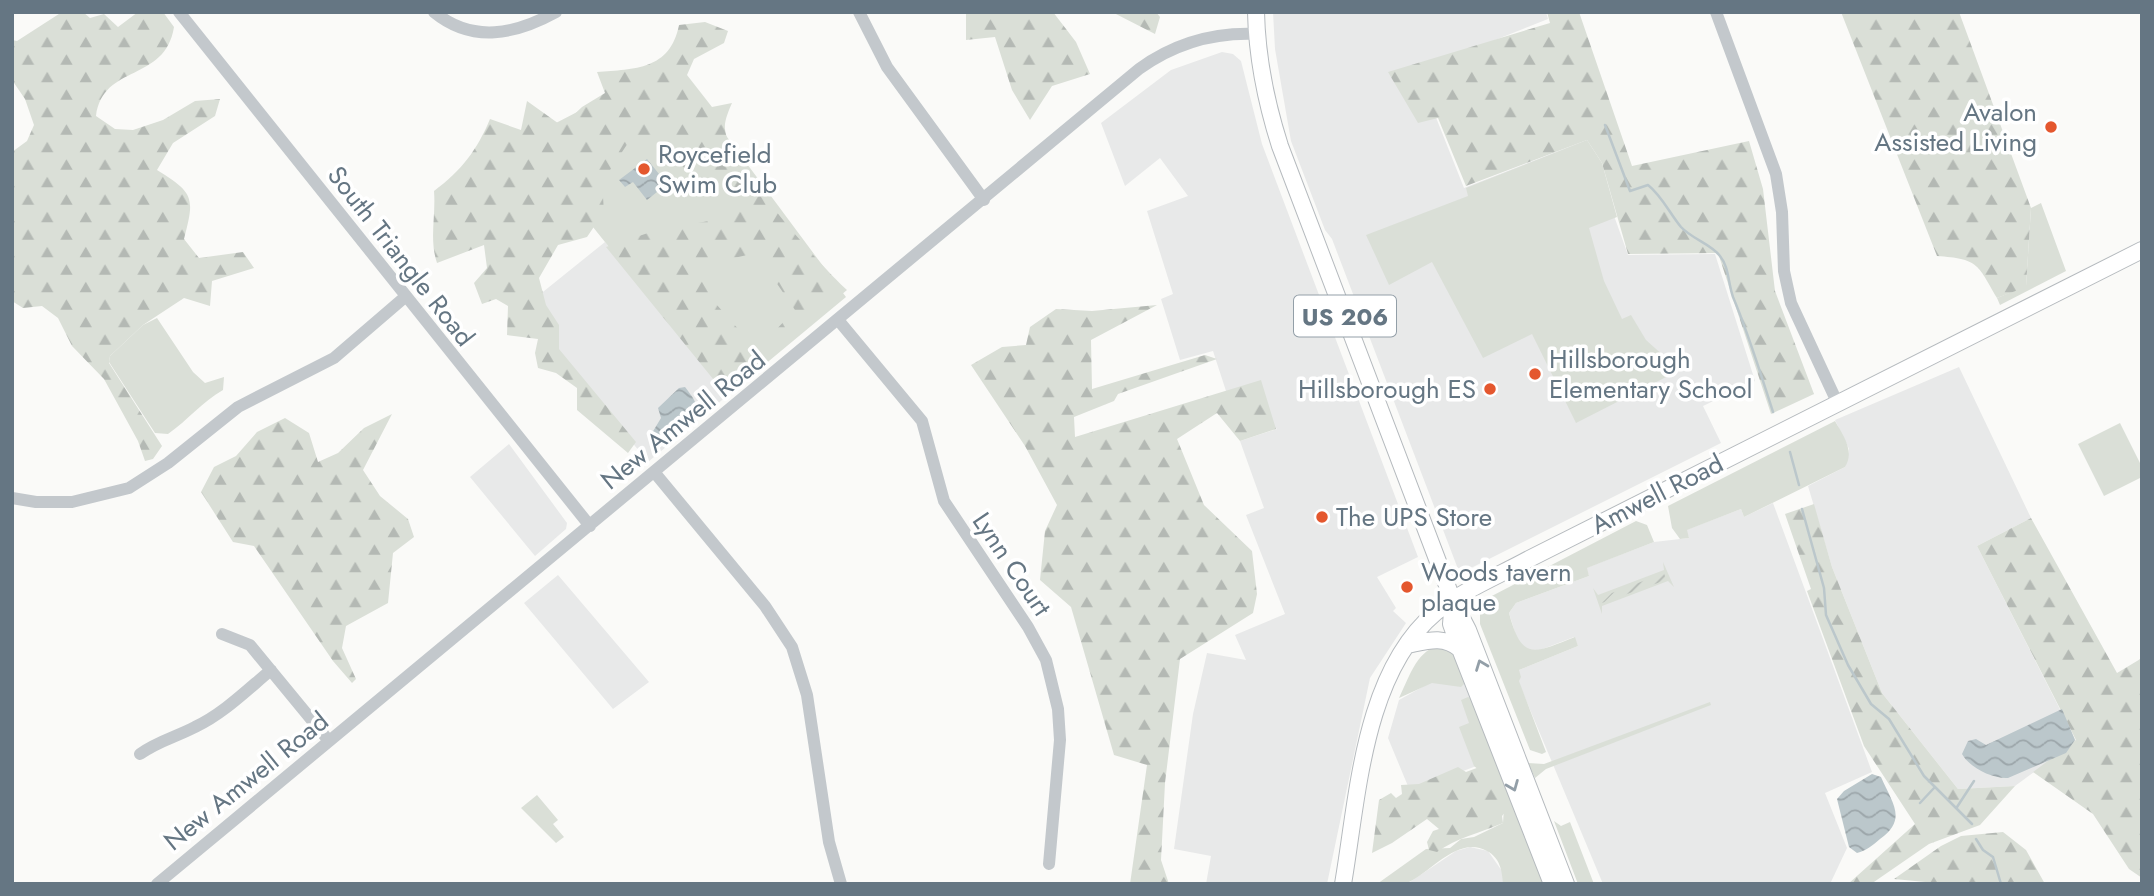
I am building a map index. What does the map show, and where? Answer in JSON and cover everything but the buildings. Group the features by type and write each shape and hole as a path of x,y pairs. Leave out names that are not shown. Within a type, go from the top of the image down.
{"main road":[{"name":"US 206","path":"1256,12 1266,101 1280,146 1453,601 1468,630 1566,884"},
{"name":"Amwell Road","path":"1343,884 1372,721 1388,677 1407,645 1434,614 1529,559 2142,250"},
{"name":"US 206","path":"1453,601 1451,624 1552,884"},
{"path":"1407,645 1441,639 1449,640 1460,649"}],"street":[{"name":"South Triangle Road","path":"179,12 590,526"},
{"path":"434,12 465,29 494,33 524,28 556,12"},
{"path":"859,12 887,67 984,200"},
{"path":"1716,12 1776,174 1782,212 1784,271 1791,303 1837,402"},
{"name":"New Amwell Road","path":"157,884 1154,58 1174,47 1208,37 1257,34"},
{"path":"12,498 36,502 72,502 129,488 168,463 238,407 334,358 405,297"},
{"name":"Lynn Court","path":"839,321 922,421 944,501 1028,627 1046,660 1055,689 1060,733 1049,864"},
{"path":"655,473 765,606 792,648 807,695 829,842 841,884"},
{"path":"222,634 250,645 329,741"},
{"path":"140,754 160,740 194,728 212,718 271,670"}],"shaded area":[{"name":"Hillsborough Elementary School","path":"1273,12 1546,12 1548,19 1407,75 1435,115 1464,188 1587,140 1628,255 1715,254 1755,381 1703,406 1721,443 1467,570 1458,569 1332,239 1325,230 1291,141 1275,49"},
{"path":"1222,52 1233,54 1241,61 1262,144 1418,557 1377,577 1396,608 1393,611 1406,623 1370,678 1327,884 1206,884 1211,856 1174,849 1193,714 1207,653 1246,660 1235,635 1285,614 1246,515 1264,508 1240,441 1277,429 1226,391 1213,351 1180,360 1161,299 1173,294 1147,211 1188,196 1160,158 1125,186 1101,123 1171,70"},
{"path":"605,242 728,395 648,462 523,308"},
{"path":"1959,367 2031,518 1977,546 2076,741 2015,786 1958,789 1882,693 1832,567 1808,486 1845,467 1849,449 1835,420"},
{"path":"509,444 567,523 566,529 535,556 470,477"},
{"path":"1773,503 1872,772 1825,793 1847,848 1830,884 1603,884 1518,681 1519,670 1578,646 1574,637 1535,652 1525,649 1517,639 1509,613 1516,603 1589,576 1586,568 1654,542 1689,538 1686,530 1741,509 1744,517"},
{"path":"558,575 649,682 613,709 524,603"},
{"path":"1435,680 1466,682 1495,759 1410,791 1388,738 1399,700"},
{"path":"1470,847 1488,851 1502,871 1523,884 1407,884 1456,851"}],"green space":[{"path":"62,12 83,12 90,18 104,14 118,27 138,12 163,12 174,27 168,45 159,57 147,66 121,79 110,88 101,99 96,116 115,129 133,130 163,120 195,101 220,99 215,116 173,143 157,170 185,191 188,197 190,214 184,239 199,258 243,252 254,268 212,281 210,306 184,298 143,325 110,356 109,363 162,446 153,459 145,461 138,441 104,379 72,346 58,318 42,306 23,308 12,301 12,152 27,141 34,125 25,99 12,80 12,40 17,41"},
{"path":"966,12 1053,12 1076,42 1090,74 1052,86 1030,120 1012,90 995,37 966,40"},
{"path":"1112,12 1156,12 1160,17 1155,34"},
{"path":"1547,12 1579,12 1632,166 1749,141 1763,189 1775,291 1814,394 1771,414 1718,253 1628,254 1602,163 1587,140 1466,186 1438,118 1418,123 1388,72 1550,23"},
{"path":"1841,12 1959,12 2031,208 2026,287 1997,298 1975,265 1961,259 1937,256"},
{"path":"705,22 728,31 724,43 694,59 687,75 712,107 732,103 725,129 741,164 777,213 847,290 785,342 769,337 795,310 756,253 725,260 704,272 709,296 763,357 742,377 722,390 606,247 654,231 736,216 720,190 690,175 664,143 630,140 602,182 604,212 587,237 558,245 539,278 546,305 559,325 559,349 636,442 628,453 577,410 577,388 556,373 538,368 535,353 538,339 507,335 508,306 496,299 482,304 474,283 487,268 484,245 437,263 433,237 434,191 468,159 490,119 521,130 527,101 562,126 582,107 605,93 597,72 625,70 649,64 668,51 679,25"},
{"path":"672,63 846,297 728,395 523,140"},
{"path":"1587,140 1602,163 1617,217 1589,228 1604,281 1622,319 1631,315 1646,340 1665,357 1674,373 1576,423 1532,334 1483,358 1432,262 1389,285 1366,235 1468,196 1466,188"},
{"path":"2041,203 2066,271 2000,305 1997,298 2026,286 2031,208"},
{"path":"1157,305 1091,340 1092,389 1205,355 1217,359 1118,394 1114,401 1074,417 1075,437 1261,380 1276,429 1240,441 1217,413 1177,439 1204,505 1252,551 1257,594 1253,613 1180,659 1165,783 1161,860 1169,884 1130,884 1147,765 1114,755 1071,607 1040,580 1045,531 1057,505 1025,446 971,365 1002,347 1026,345 1030,327 1056,309 1092,311"},
{"path":"157,318 193,372 205,383 224,377 223,390 168,434 155,433 109,362 110,356 143,325"},
{"path":"392,414 363,470 380,496 408,519 414,537 393,553 388,603 346,626 342,648 356,679 352,683 333,661 254,546 233,542 201,492 214,467 236,456 257,432 285,418 309,433 318,462 338,453 364,428"},
{"path":"1835,421 1848,449 1845,467 1744,517 1741,509 1687,530 1689,538 1680,539 1672,528 1668,506"},
{"path":"2120,423 2142,467 2142,477 2104,496 2078,444"},
{"path":"1814,504 1832,567 1882,693 1958,789 2015,786 1980,825 1929,844 1871,884 1848,884 1915,824 1864,746 1807,591 1811,589 1785,514"},
{"path":"2031,518 2117,673 2142,658 2142,878 2129,869 2093,814 2033,772 2076,740 1977,546"},
{"path":"1636,521 1647,525 1654,542 1587,568 1589,576 1516,603 1509,613 1519,640 1525,646 1540,649 1575,637 1578,646 1519,670 1519,681 1546,752 1542,754 1530,750 1480,624 1480,609 1486,599"},
{"path":"1663,562 1674,587 1668,581 1602,606 1602,614 1593,588 1598,595 1664,570"},
{"path":"1664,573 1666,580 1602,603 1612,593"},
{"path":"1437,646 1454,653 1465,683 1461,687 1432,683 1399,698 1418,660"},
{"path":"1468,697 1473,699 1545,884 1503,884 1498,861 1487,851 1477,847 1466,848 1446,856 1406,883 1377,884 1426,849 1450,848 1461,839 1474,837 1503,823 1504,808 1497,785 1474,766 1459,727 1469,723 1461,700"},
{"path":"1710,702 1711,705 1546,769 1535,778 1528,763 1544,764"},
{"path":"1482,766 1493,776 1506,797 1503,823 1460,839 1437,852 1429,850 1427,842 1433,831 1439,829 1427,819 1372,853 1379,800 1391,793 1396,798 1402,794 1401,785 1419,784 1458,767 1466,772"},
{"path":"537,795 558,820 553,824 564,837 556,843 521,808"},
{"path":"1554,821 1561,826 1570,822 1594,884 1578,884"},
{"path":"2003,832 2026,850 2045,884 1946,884 1894,879 1941,846 1961,836"}],"water":[{"name":"Roycefield Swim Club","path":"647,159 667,184 647,200 633,182 625,187 619,180"},
{"path":"685,387 695,402 693,413 677,431 661,441 652,433 661,418 658,408 679,388"},
{"path":"2062,709 2075,740 2066,753 2008,778 1982,771 1962,754 1968,741 1976,739 1986,745"},
{"path":"1872,774 1881,777 1893,803 1896,817 1889,832 1869,848 1857,853 1849,847 1837,799 1844,791"}],"waterway":[{"path":"1605,125 1630,191 1648,185 1658,194 1681,227 1712,248 1723,260 1773,412"},
{"path":"1790,452 1799,485"},
{"path":"1802,509 1824,588 1826,615 1848,665 1871,704 1889,719 1924,776 1972,824"},
{"path":"1957,807 1974,781"},
{"path":"1920,803 1934,788"},
{"path":"1976,839 1983,850 1993,857 2001,884"}],"place":[{"name":"Avalon Assisted Living","path":"2051,127"},
{"name":"Roycefield Swim Club","path":"644,169"},
{"name":"Hillsborough Elementary School","path":"1535,374"},
{"name":"Hillsborough ES","path":"1490,389"},
{"name":"The UPS Store","path":"1322,517"},
{"name":"Woods tavern plaque","path":"1407,587"}]}
